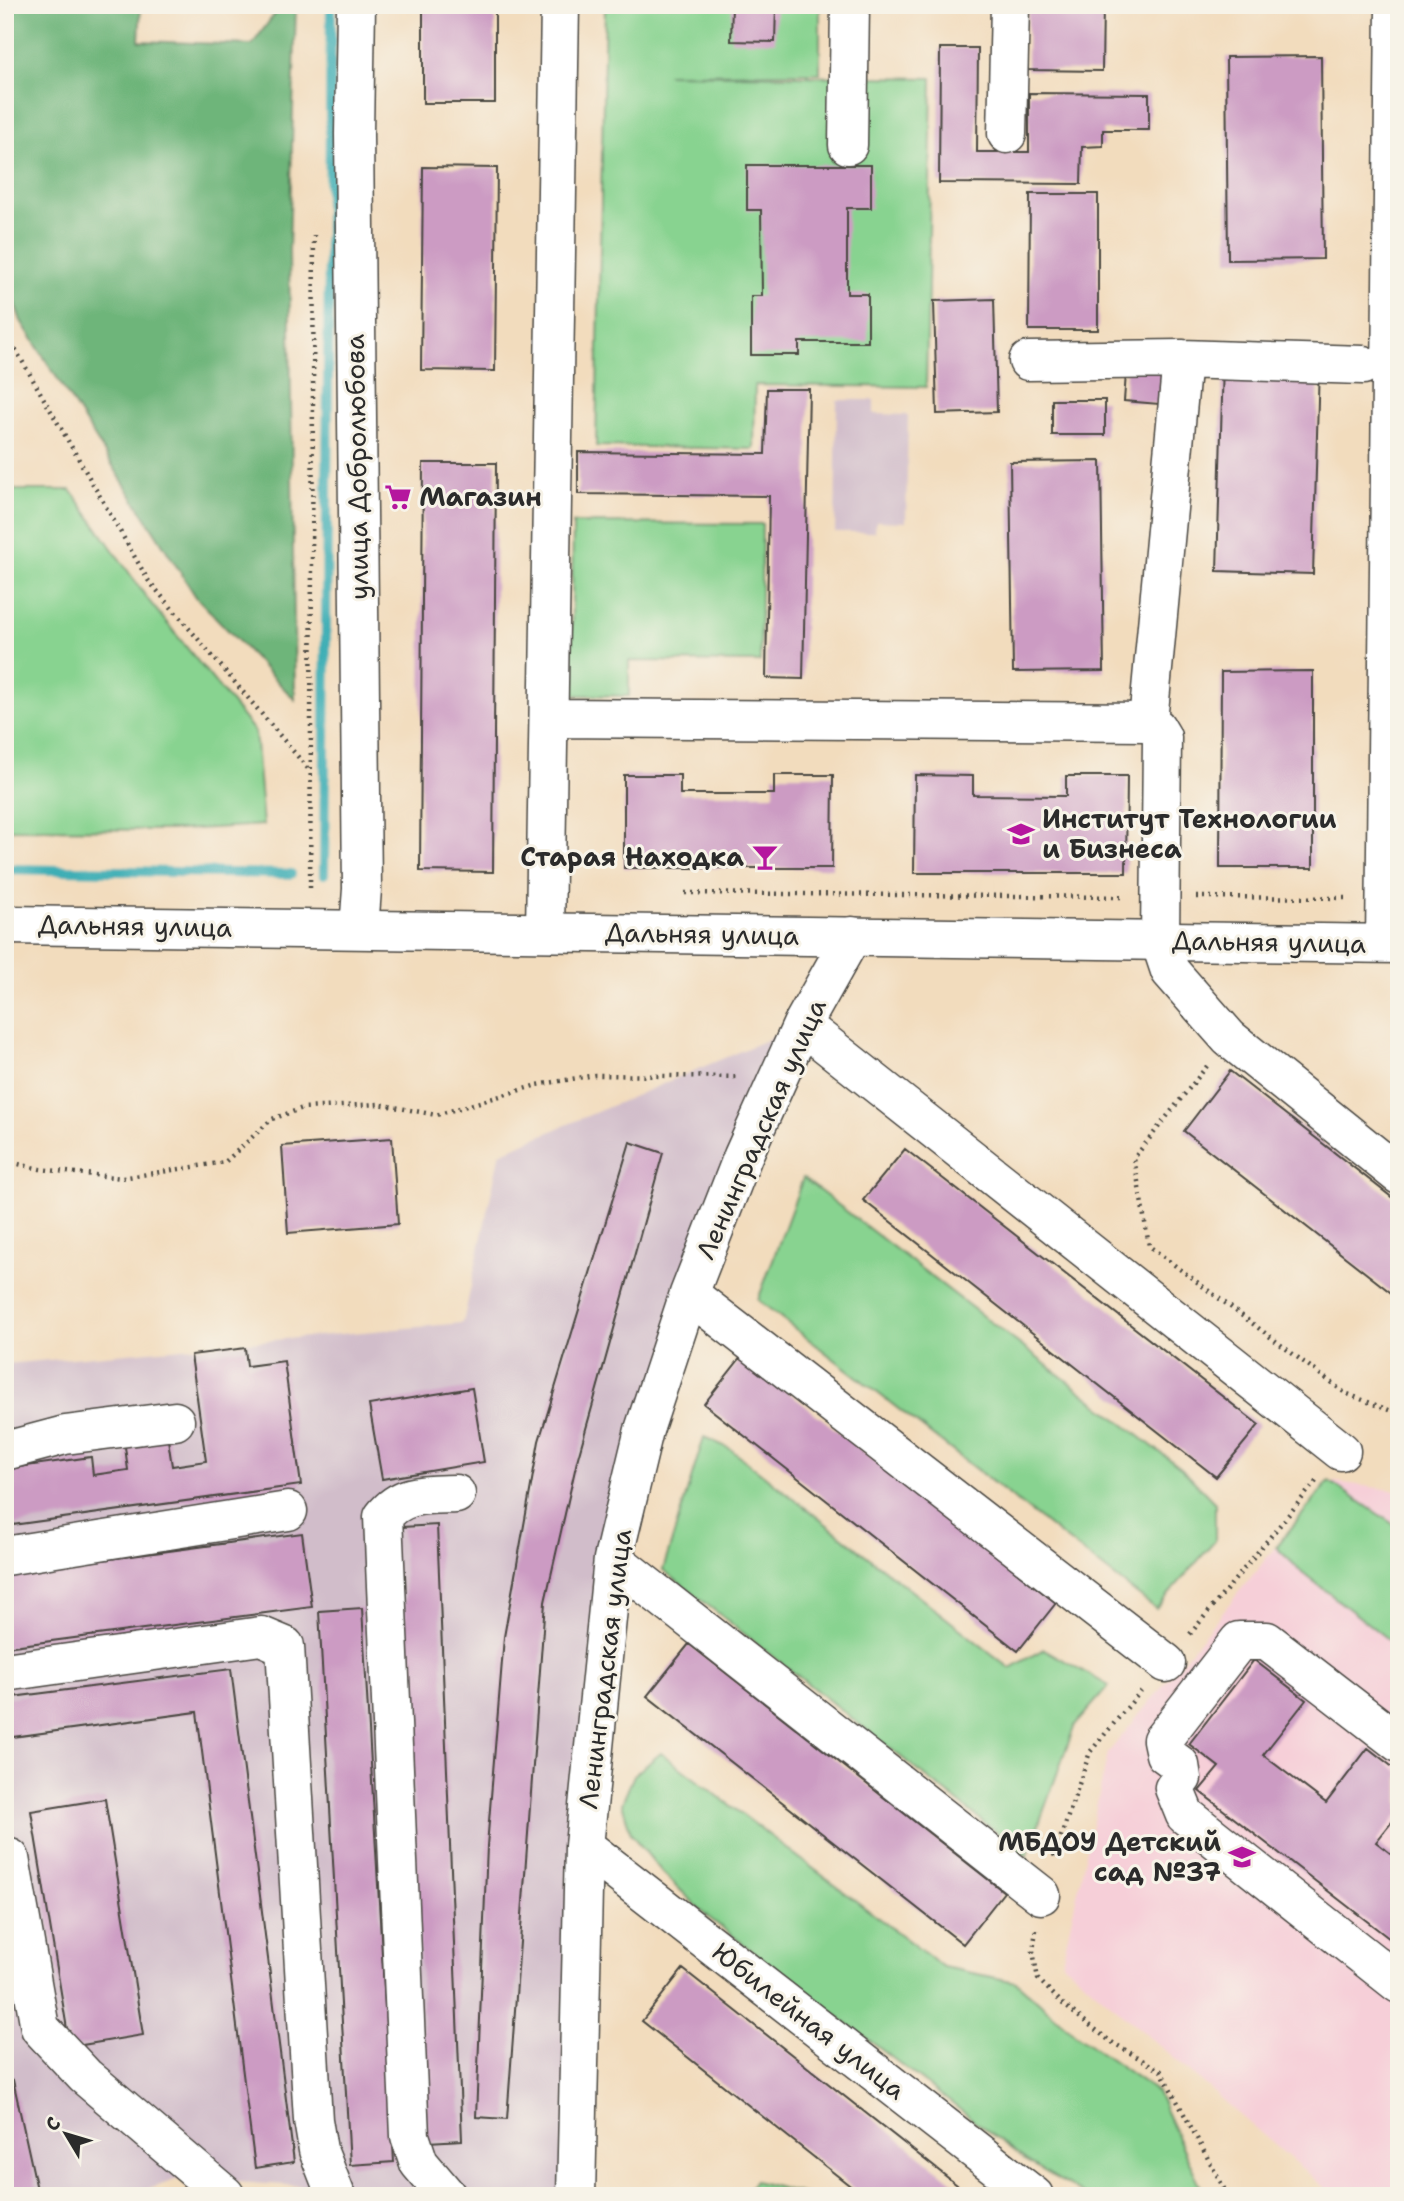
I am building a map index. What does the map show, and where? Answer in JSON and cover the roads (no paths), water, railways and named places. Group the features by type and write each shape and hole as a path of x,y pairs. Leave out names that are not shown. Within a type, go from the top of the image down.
{"street":[{"name":"улица Добролюбова","path":"356,5 354,134 362,889 359,929"},
{"path":"545,931 560,5"},
{"path":"848,145 850,5"},
{"path":"1007,134 1010,5"},
{"path":"1392,944 1386,897 1395,5"},
{"path":"1148,722 1182,359"},
{"path":"1028,361 1182,359 1363,365"},
{"path":"549,718 1148,722 1156,727 1162,737 1160,941 1170,971 1229,1038 1399,1175"},
{"name":"Дальняя улица","path":"5,925 1392,944"},
{"name":"Ленинградская улица","path":"576,2196 584,1846 613,1559 644,1430 689,1294 743,1156 802,1025 852,936"},
{"path":"802,1025 1341,1451"},
{"path":"689,1294 1166,1663"},
{"path":"5,1451 65,1435 175,1421"},
{"path":"447,2196 419,2163 410,2136 383,1517 393,1503 419,1496 456,1494"},
{"path":"5,1556 288,1511"},
{"path":"613,1559 1041,1895"},
{"path":"5,1672 261,1636 285,1646 313,2120 318,2150 336,2196"},
{"path":"1399,1742 1267,1641 1239,1641 1162,1740 1165,1754 1180,1765 1182,1778 1174,1787 1185,1815 1399,1984"},
{"name":"Юбилейная улица","path":"584,1846 1034,2196"},
{"path":"10,1858 40,2028 85,2076 225,2195"},
{"path":"219,2196 241,2196"}],"waterway":[{"path":"324,874 331,5"},
{"path":"5,869 291,874"}],"place":[{"name":"Магазин","path":"398,497"},
{"name":"Институт Технологии и Бизнеса","path":"1021,834"},
{"name":"Старая Находка","path":"765,857"},
{"name":"МБДОУ Детский сад №37","path":"1242,1857"}]}
